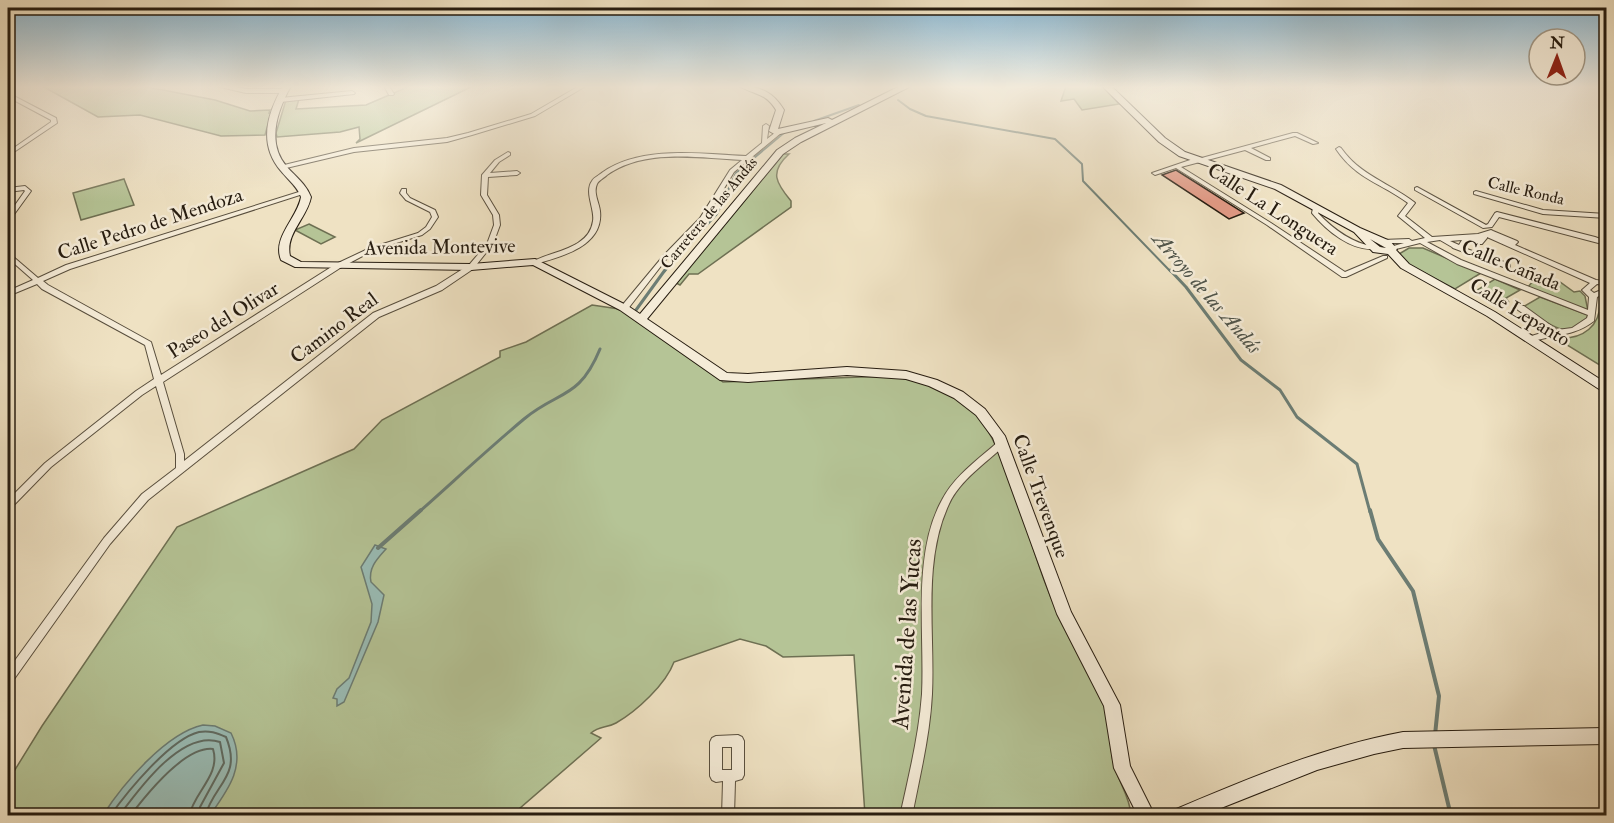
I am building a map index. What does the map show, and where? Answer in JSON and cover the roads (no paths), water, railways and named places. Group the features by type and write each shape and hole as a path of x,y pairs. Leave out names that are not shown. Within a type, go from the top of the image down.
{"street":[{"path":"8,153 52,124"},
{"path":"274,124 269,143 273,156 304,192"},
{"path":"282,167 354,150 447,140 503,124"},
{"path":"624,308 666,256 703,219 714,204 726,179 764,142 776,124"},
{"name":"Carretera de las Andás","path":"641,319 655,306 663,293 775,158 819,125 824,124"},
{"name":"Calle Lepanto","path":"1148,124 1173,148 1197,161 1266,183 1357,230 1406,266 1531,339 1606,388"},
{"path":"764,142 774,130 819,125"},
{"path":"1197,161 1295,134 1315,143"},
{"path":"1245,148 1268,159"},
{"path":"1339,149 1359,174 1396,190 1412,203 1401,216 1434,239 1508,266"},
{"path":"484,175 497,161 508,154"},
{"name":"Avenida Montevive","path":"304,192 305,202 302,211 283,245 285,258 299,265 471,267 535,262 572,249 590,235 597,220 592,197 596,181 620,164 656,157 747,158"},
{"name":"Calle La Longuera","path":"1155,172 1197,161"},
{"name":"Calle La Longuera","path":"1176,166 1269,224 1344,275 1382,248"},
{"path":"484,175 517,173"},
{"name":"Camino Real","path":"8,678 124,518 180,467 202,453 376,315 439,288 471,267 490,244 497,225 496,215 484,195 484,175"},
{"path":"8,190 18,188 28,191 8,219"},
{"path":"1417,189 1486,233 1511,246 1595,282 1606,283"},
{"name":"Paseo del Olivar","path":"9,498 90,429 159,380 338,266 372,249 413,237 428,228 435,217 433,211 408,199 404,190"},
{"name":"Calle Pedro de Mendoza","path":"8,294 68,267 304,192"},
{"name":"Calle Ronda","path":"1476,193 1543,212 1606,216"},
{"name":"Calle Lepanto","path":"1317,208 1316,213 1332,228 1361,246 1382,248"},
{"path":"1486,233 1497,214 1606,241"},
{"path":"1382,248 1486,233"},
{"path":"1480,237 1484,238 1480,243 1467,238 1460,248 1442,239 1480,237"},
{"name":"Calle Cañada","path":"1420,242 1459,262 1591,314"},
{"path":"8,255 11,263 36,281 145,340 180,454 180,467"},
{"name":"Calle Trevenque","path":"535,262 624,308 724,377 740,379 831,372 886,372 938,383 968,399 991,422 1002,443 1064,614 1112,705 1122,768 1147,816"},
{"path":"1593,296 1586,290 1595,282"},
{"path":"1593,296 1606,290"},
{"path":"1531,339 1578,330 1591,319 1593,296"},
{"path":"1521,308 1556,333"},
{"name":"Avenida de las Yucas","path":"906,816 927,695 928,613 936,529 950,494 1002,443"},
{"path":"180,454 202,453"},
{"path":"1180,816 1324,759 1377,744 1403,740 1606,736"},
{"path":"728,816 729,776"}],"water":[{"path":"375,545 386,549 372,568 370,577 371,582 384,595 378,622 344,702 337,706 337,699 333,698 337,689 349,678 371,622 372,604 361,567"},
{"path":"203,725 215,726 231,733 237,756 229,787 210,815 103,815 134,775 160,749 189,730"}],"waterway":[{"name":"Arroyo de las Andás","path":"973,124 1055,139 1082,164 1083,181 1171,272"},
{"path":"664,272 717,214 736,173 785,132"},
{"path":"636,310 665,270"},
{"name":"Arroyo de las Andás","path":"1170,270 1186,287 1241,360 1280,390 1297,417 1357,464 1370,512"},
{"path":"419,512 524,419 576,386 592,365 600,349"},
{"path":"378,548 421,510"},
{"name":"Arroyo de las Andás","path":"1370,510 1378,539 1413,591 1439,696 1435,735"},
{"name":"Arroyo de las Andás","path":"1434,745 1451,816"}]}
